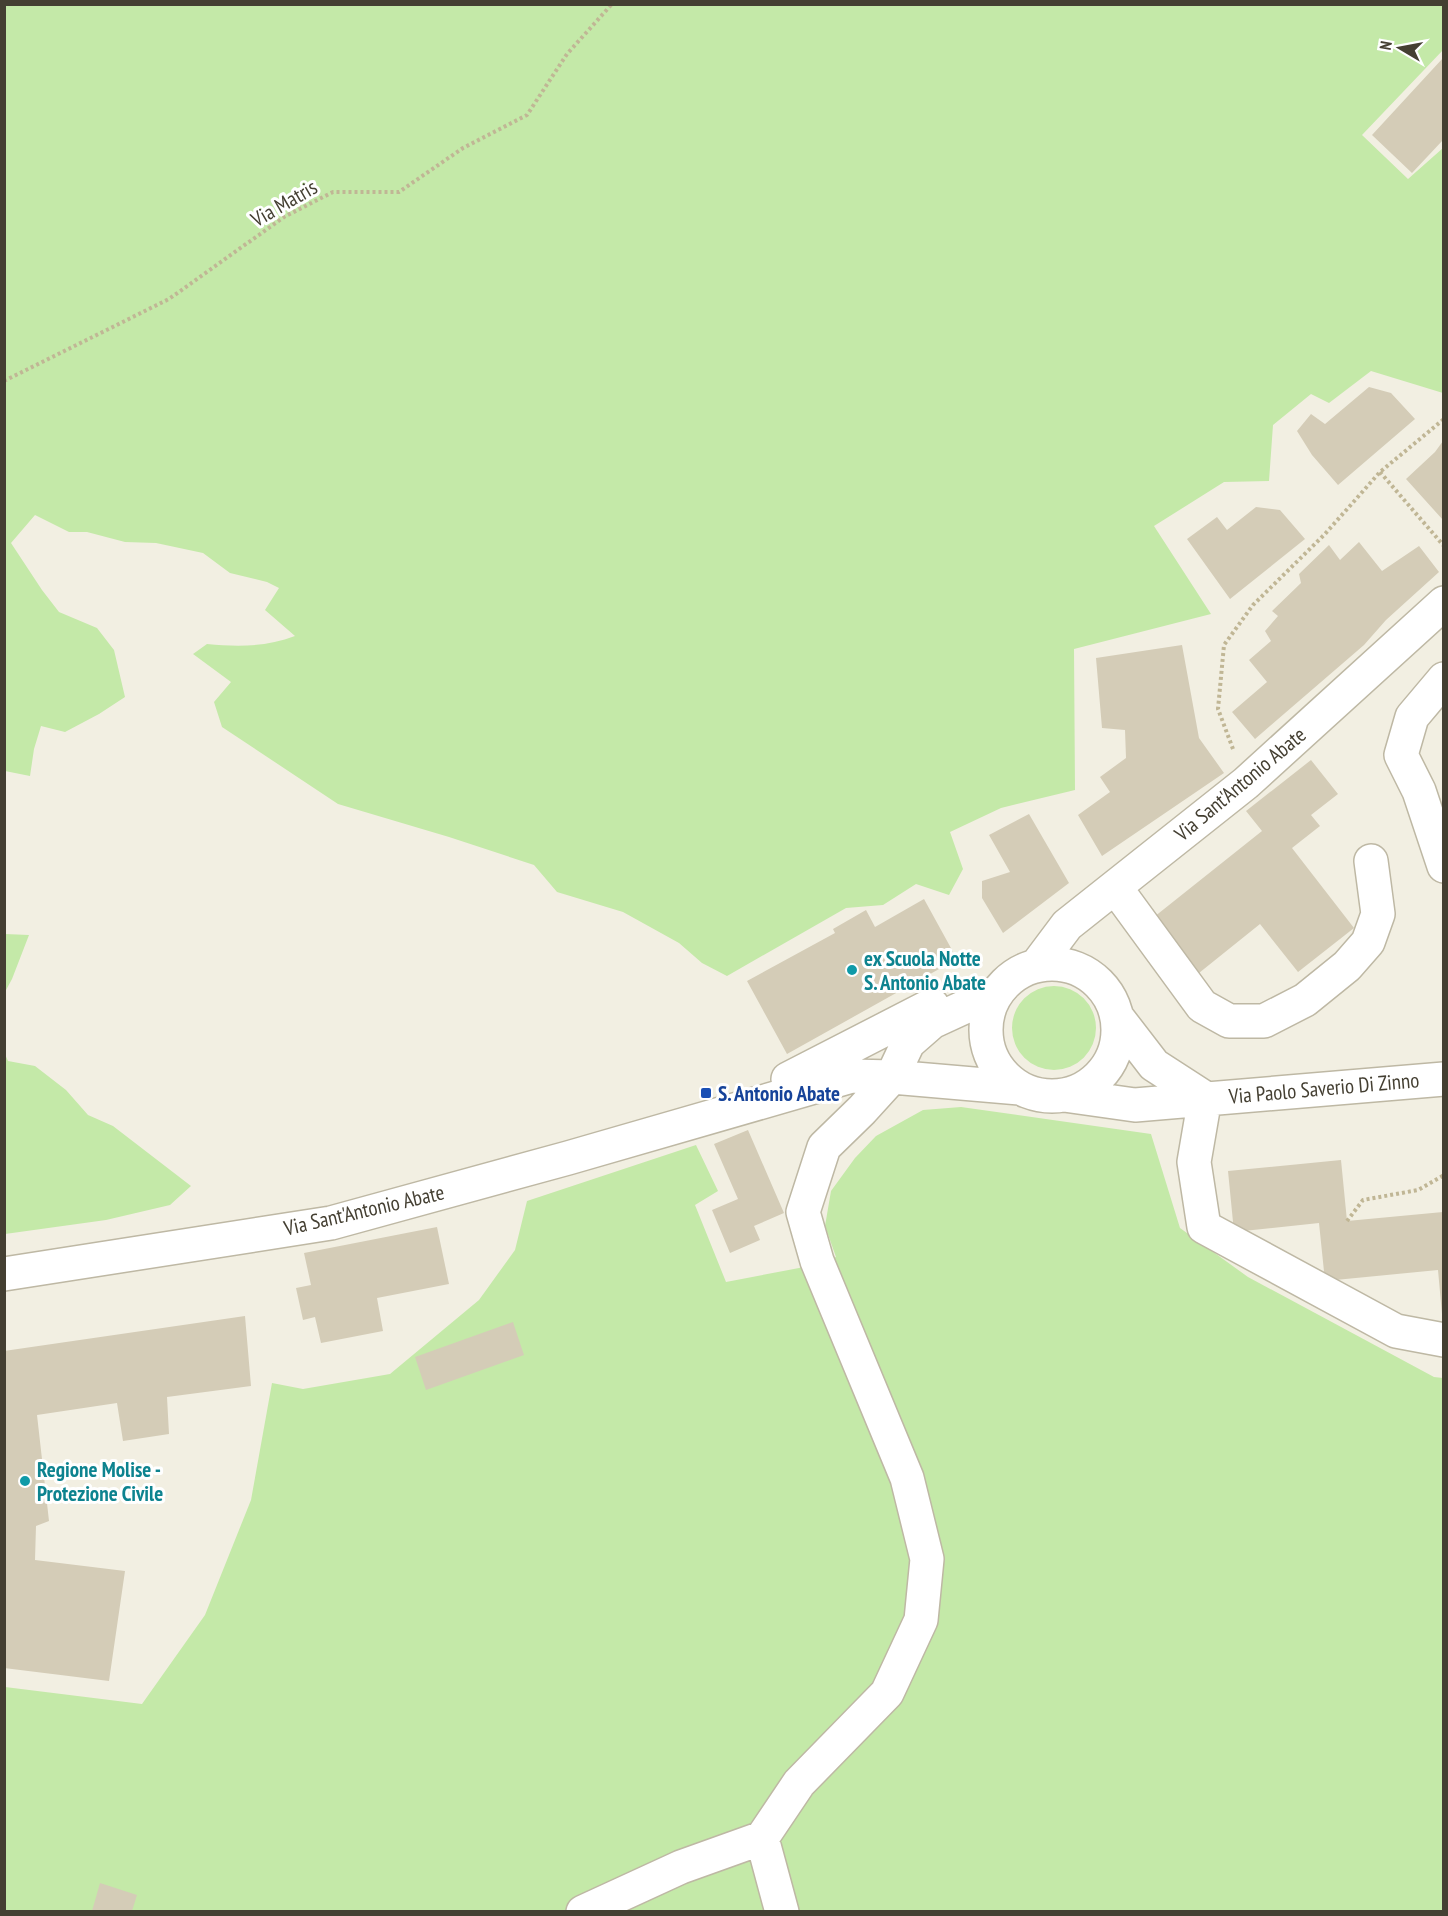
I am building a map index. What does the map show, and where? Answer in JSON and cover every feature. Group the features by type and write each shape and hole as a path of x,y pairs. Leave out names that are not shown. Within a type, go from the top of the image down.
{"street":[{"name":"Via Sant'Antonio Abate","path":"717,1116 930,1006 981,983 1016,977 1067,926 1246,783 1443,603"},
{"path":"1443,679 1412,717 1401,755 1419,791 1443,866"},
{"path":"1115,887 1202,1006 1229,1021 1264,1021 1305,1000 1347,966 1368,942 1378,914 1371,861"},
{"path":"583,1911 681,1867 762,1838 799,1783 887,1693 921,1620 927,1559 907,1478 817,1261 803,1212 824,1147 892,1077 908,1042 932,1022 1016,977 1058,963 1078,969 1096,981 1109,997 1117,1017 1116,1043 1107,1067 1088,1085 1064,1095 1041,1095 1020,1088 999,1070 987,1045 987,1017 1016,977"},
{"name":"Via Paolo Saverio Di Zinno","path":"1117,1017 1154,1065 1205,1098"},
{"name":"Via Sant'Antonio Abate","path":"4,1274 331,1223 717,1116 852,1076 892,1077 1020,1088"},
{"name":"Via Paolo Saverio Di Zinno","path":"1064,1095 1135,1105 1443,1078"},
{"path":"1205,1098 1194,1162 1204,1227 1396,1331 1443,1340"},
{"path":"762,1838 782,1911"}],"path":[{"name":"Via Matris","path":"4,381 169,299 284,217 333,192 399,192 463,148 527,115 567,54 612,4"},
{"path":"1246,783 1218,710 1224,645 1253,605 1325,534 1380,472 1443,419"},
{"path":"1380,472 1443,546"},
{"path":"1347,1221 1363,1200 1418,1190 1443,1175"}],"green space":[{"path":"4,5 1443,5 1443,50 1362,135 1408,179 1443,148 1443,393 1371,371 1329,403 1311,394 1273,425 1269,481 1224,482 1154,526 1211,614 1074,649 1075,790 1001,808 950,832 963,869 949,895 916,884 883,905 846,908 727,976 702,963 679,943 623,912 557,892 534,865 338,804 222,727 214,702 231,682 193,654 207,644 252,645 295,636 265,610 279,588 267,582 230,573 203,553 156,543 125,542 87,532 69,532 35,515 11,543 59,612 97,628 114,650 125,697 65,732 41,726 34,749 30,776 5,771"},
{"path":"5,934 29,935 5,992"},
{"path":"1054,986 1070,989 1084,998 1093,1012 1096,1028 1093,1044 1084,1058 1070,1067 1054,1070 1038,1067 1024,1058 1015,1044 1012,1028 1015,1012 1024,998 1038,989"},
{"path":"4,1052 8,1061 35,1066 66,1090 88,1115 113,1126 191,1186 170,1205 106,1220 5,1234"},
{"path":"961,1107 1151,1134 1180,1228 1248,1277 1434,1377 1443,1378 1443,1911 5,1912 5,1687 142,1704 205,1615 251,1500 272,1383 303,1389 390,1374 479,1300 515,1250 527,1201 696,1145 718,1191 695,1205 726,1282 799,1268 836,1257 825,1226 831,1191 855,1158 876,1136 923,1110"}],"building":[{"path":"1443,58 1443,140 1412,173 1372,135"},
{"path":"1369,387 1391,393 1415,419 1338,485 1312,455 1297,431 1311,414 1325,424"},
{"path":"1443,441 1443,520 1406,479 1435,452"},
{"path":"1256,507 1280,510 1305,539 1230,599 1187,539 1217,517 1227,530"},
{"path":"1359,542 1382,571 1419,546 1439,572 1386,620 1364,645 1255,739 1232,712 1267,682 1249,660 1271,641 1265,631 1278,616 1272,611 1301,583 1299,574 1329,545 1340,560"},
{"path":"1182,645 1199,738 1224,773 1102,856 1078,815 1110,792 1100,777 1126,758 1125,730 1102,728 1096,658"},
{"path":"1311,760 1338,794 1311,815 1320,826 1292,848 1354,928 1298,972 1260,924 1199,973 1154,917 1262,831 1246,811"},
{"path":"1029,814 1069,883 1003,933 982,898 982,881 1010,872 989,835"},
{"name":"ex Scuola Notte S. Antonio Abate","path":"924,899 957,959 787,1054 747,981 835,933 833,929 866,910 875,927"},
{"path":"748,1130 784,1213 754,1226 760,1240 730,1253 712,1210 738,1199 714,1144"},
{"path":"1341,1160 1347,1221 1443,1212 1442,1314 1438,1270 1325,1281 1319,1223 1234,1232 1228,1171"},
{"path":"437,1227 449,1284 377,1298 383,1331 321,1343 315,1317 303,1320 296,1288 311,1285 304,1253"},
{"name":"Regione Molise - Protezione Civile","path":"245,1316 251,1386 167,1397 169,1434 123,1441 117,1403 37,1415 49,1521 36,1526 35,1560 125,1571 109,1681 4,1668 4,1351"},
{"path":"513,1322 524,1355 426,1390 415,1357"},
{"path":"100,1883 137,1895 132,1911 92,1911"}],"place":[{"name":"ex Scuola Notte S. Antonio Abate","path":"852,970"},
{"name":"S. Antonio Abate","path":"706,1093"},
{"name":"Regione Molise - Protezione Civile","path":"25,1481"}]}
